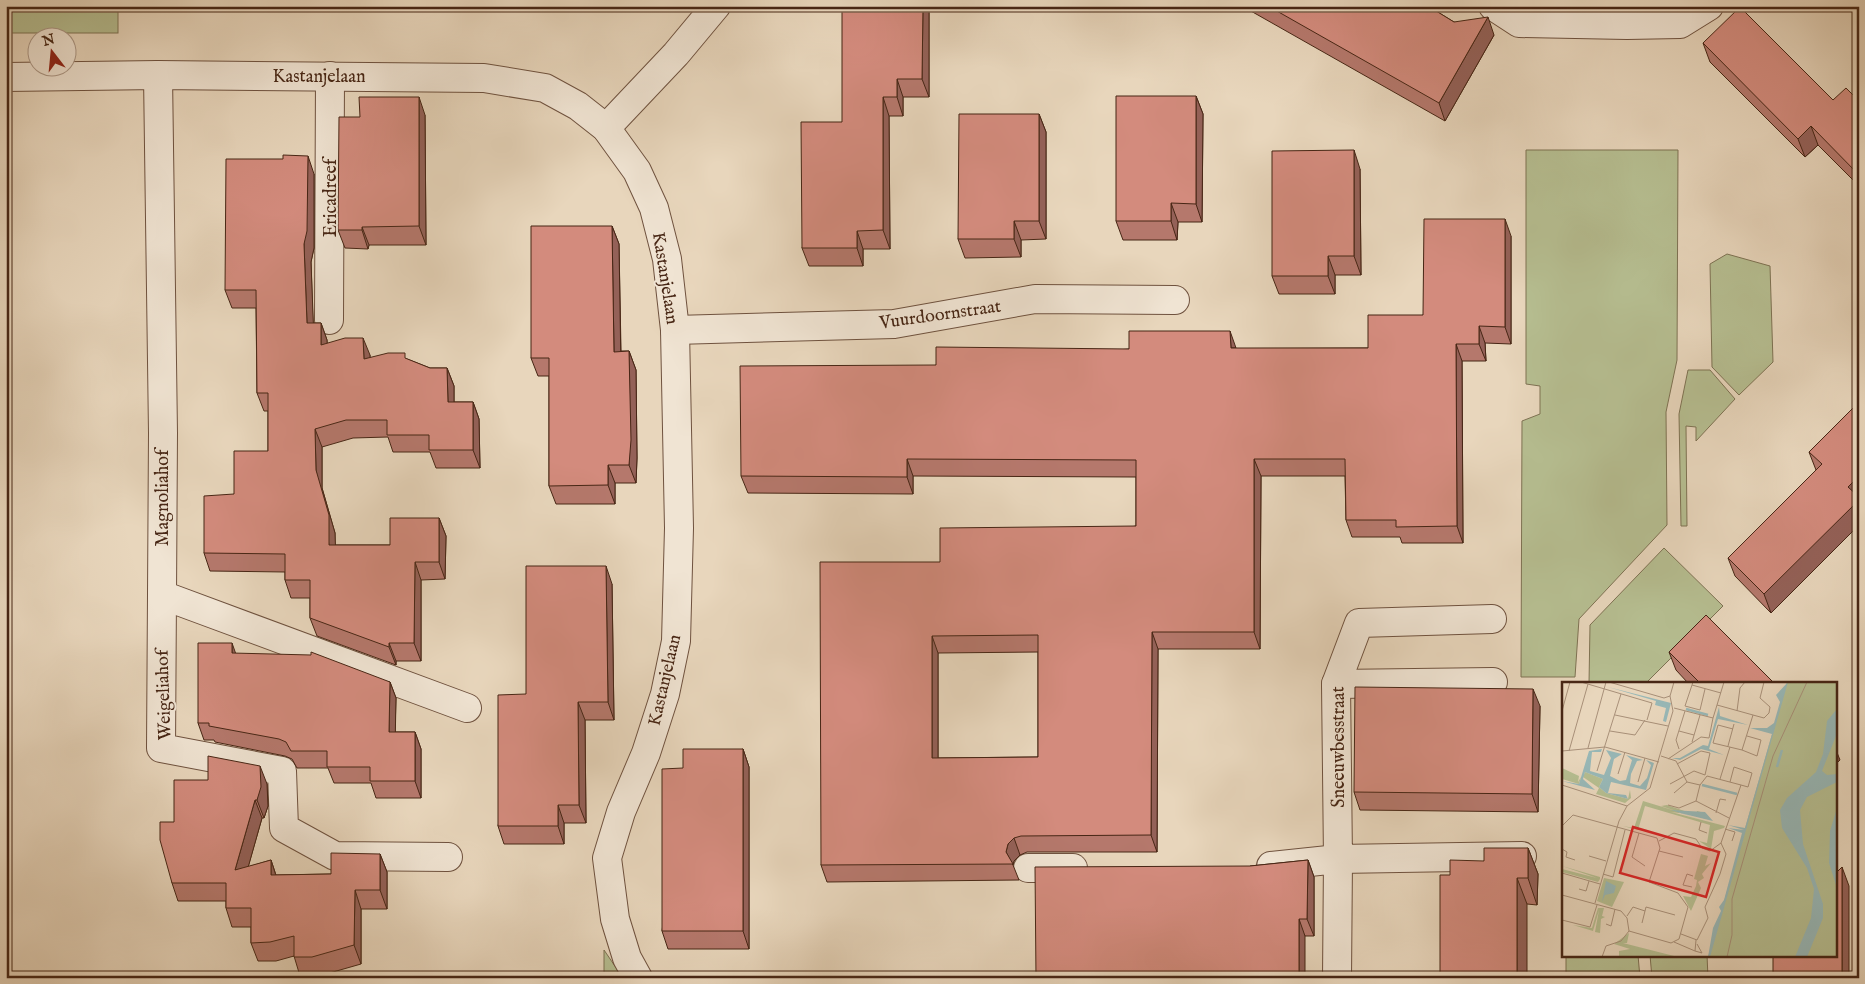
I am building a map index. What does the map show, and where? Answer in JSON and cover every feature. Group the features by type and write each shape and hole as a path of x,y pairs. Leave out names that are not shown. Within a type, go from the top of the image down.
{"street":[{"path":"606,128 676,54 716,6"},
{"path":"1493,6 1519,23 1627,25 1680,24 1709,6"},
{"name":"Kastanjelaan","path":"6,77 158,75 484,78 545,88 578,106 606,128 637,171 654,208 667,259 675,330 679,528 676,641 665,694 649,744 621,812 607,858 615,919 627,958 638,978"},
{"name":"Magnoliahof","path":"158,75 163,433 162,594"},
{"name":"Ericadreef","path":"329,320 330,76"},
{"name":"Vuurdoornstraat","path":"675,330 894,324 1036,299 1175,300"},
{"path":"162,594 467,708"},
{"name":"Weigeliahof","path":"162,594 161,748 282,771 284,828 334,856 448,857"},
{"name":"Sneeuwbesstraat","path":"1337,978 1336,684 1359,623 1492,619"},
{"path":"1336,684 1493,682"},
{"path":"1247,867 1338,859 1524,856"},
{"path":"1028,868 1094,868"}],"green space":[{"path":"6,6 118,6 118,33 78,33 78,28 28,28 28,33 6,33"},
{"path":"1526,150 1678,150 1677,360 1666,412 1667,525 1579,619 1575,677 1521,677 1522,421 1540,414 1540,386 1526,384"},
{"path":"1727,254 1770,266 1773,362 1739,395 1712,367 1710,264"},
{"path":"1688,370 1710,370 1735,399 1696,441 1696,427 1686,426 1687,526 1681,526 1679,414"},
{"path":"1664,548 1723,606 1647,682 1589,682 1590,625"},
{"path":"604,950 623,978 604,978"},
{"path":"1566,956 1638,956 1640,978 1566,978"},
{"path":"1650,956 1707,956 1708,978 1652,978"}],"building":[{"path":"842,6 923,6 922,79 897,79 897,97 883,97 883,230 857,231 857,248 802,248 801,122 842,122"},
{"path":"1268,6 1428,6 1454,22 1488,17 1439,103"},
{"path":"1740,7 1833,100 1846,88 1859,101 1859,175 1811,126 1798,139 1703,43"},
{"path":"1116,96 1196,96 1196,204 1171,203 1171,221 1116,221"},
{"path":"359,97 419,97 419,226 362,227 362,230 338,230 339,117 360,117"},
{"path":"959,114 1039,114 1039,221 1014,221 1014,239 958,239"},
{"path":"1354,150 1354,256 1328,256 1328,276 1272,276 1272,151"},
{"path":"283,155 308,156 307,231 304,244 307,323 321,323 321,345 345,338 363,338 364,359 388,353 405,353 405,358 430,368 447,368 448,402 473,402 473,450 429,450 429,435 387,435 387,420 346,420 315,429 316,470 329,515 329,545 390,545 390,518 439,518 439,562 415,562 414,643 389,643 389,647 310,618 310,580 285,580 285,554 204,553 204,496 234,494 234,451 268,451 268,393 257,393 256,290 225,290 226,159 283,159"},
{"path":"1424,219 1505,219 1505,327 1479,326 1479,344 1456,344 1457,526 1396,527 1396,520 1346,520 1345,459 1254,459 1254,632 1152,632 1151,835 1021,836 1014,838 1008,844 1006,852 1013,864 821,865 820,562 940,562 940,528 1136,526 1136,460 907,459 907,477 741,476 740,366 936,365 936,347 1129,349 1129,331 1230,331 1231,348 1368,348 1368,315 1423,315","holes":["1038,635 1038,757 932,758 932,636"]},
{"path":"531,226 612,226 614,352 629,351 631,440 629,465 608,465 608,485 549,486 549,358 531,358"},
{"path":"1859,402 1859,476 1848,487 1859,497 1859,500 1764,594 1728,558 1822,464 1809,452"},
{"path":"526,566 606,566 608,702 578,702 579,805 558,805 558,826 498,826 498,695 526,694"},
{"path":"1706,615 1773,682 1699,682 1669,652"},
{"path":"198,643 232,643 232,653 311,655 311,652 390,682 389,732 415,732 415,781 370,781 370,767 327,767 327,751 291,751 286,742 279,739 209,726 209,723 198,723"},
{"path":"1355,687 1533,689 1532,794 1354,792"},
{"path":"683,749 743,749 743,931 662,931 662,769 683,768"},
{"path":"208,756 260,766 261,787 257,800 255,800 235,870 271,860 271,875 331,874 331,853 380,854 380,890 355,890 354,945 312,957 294,957 294,936 270,942 251,943 251,908 226,908 226,883 172,883 160,840 160,822 174,822 174,780 208,780"},
{"path":"1484,848 1528,848 1528,878 1517,878 1517,978 1440,978 1440,875 1450,875 1450,860 1484,861"},
{"path":"1308,860 1307,919 1299,919 1299,978 1036,978 1035,867 1250,866"},
{"path":"1842,867 1842,978 1773,978 1773,956 1838,956 1838,871"}]}
